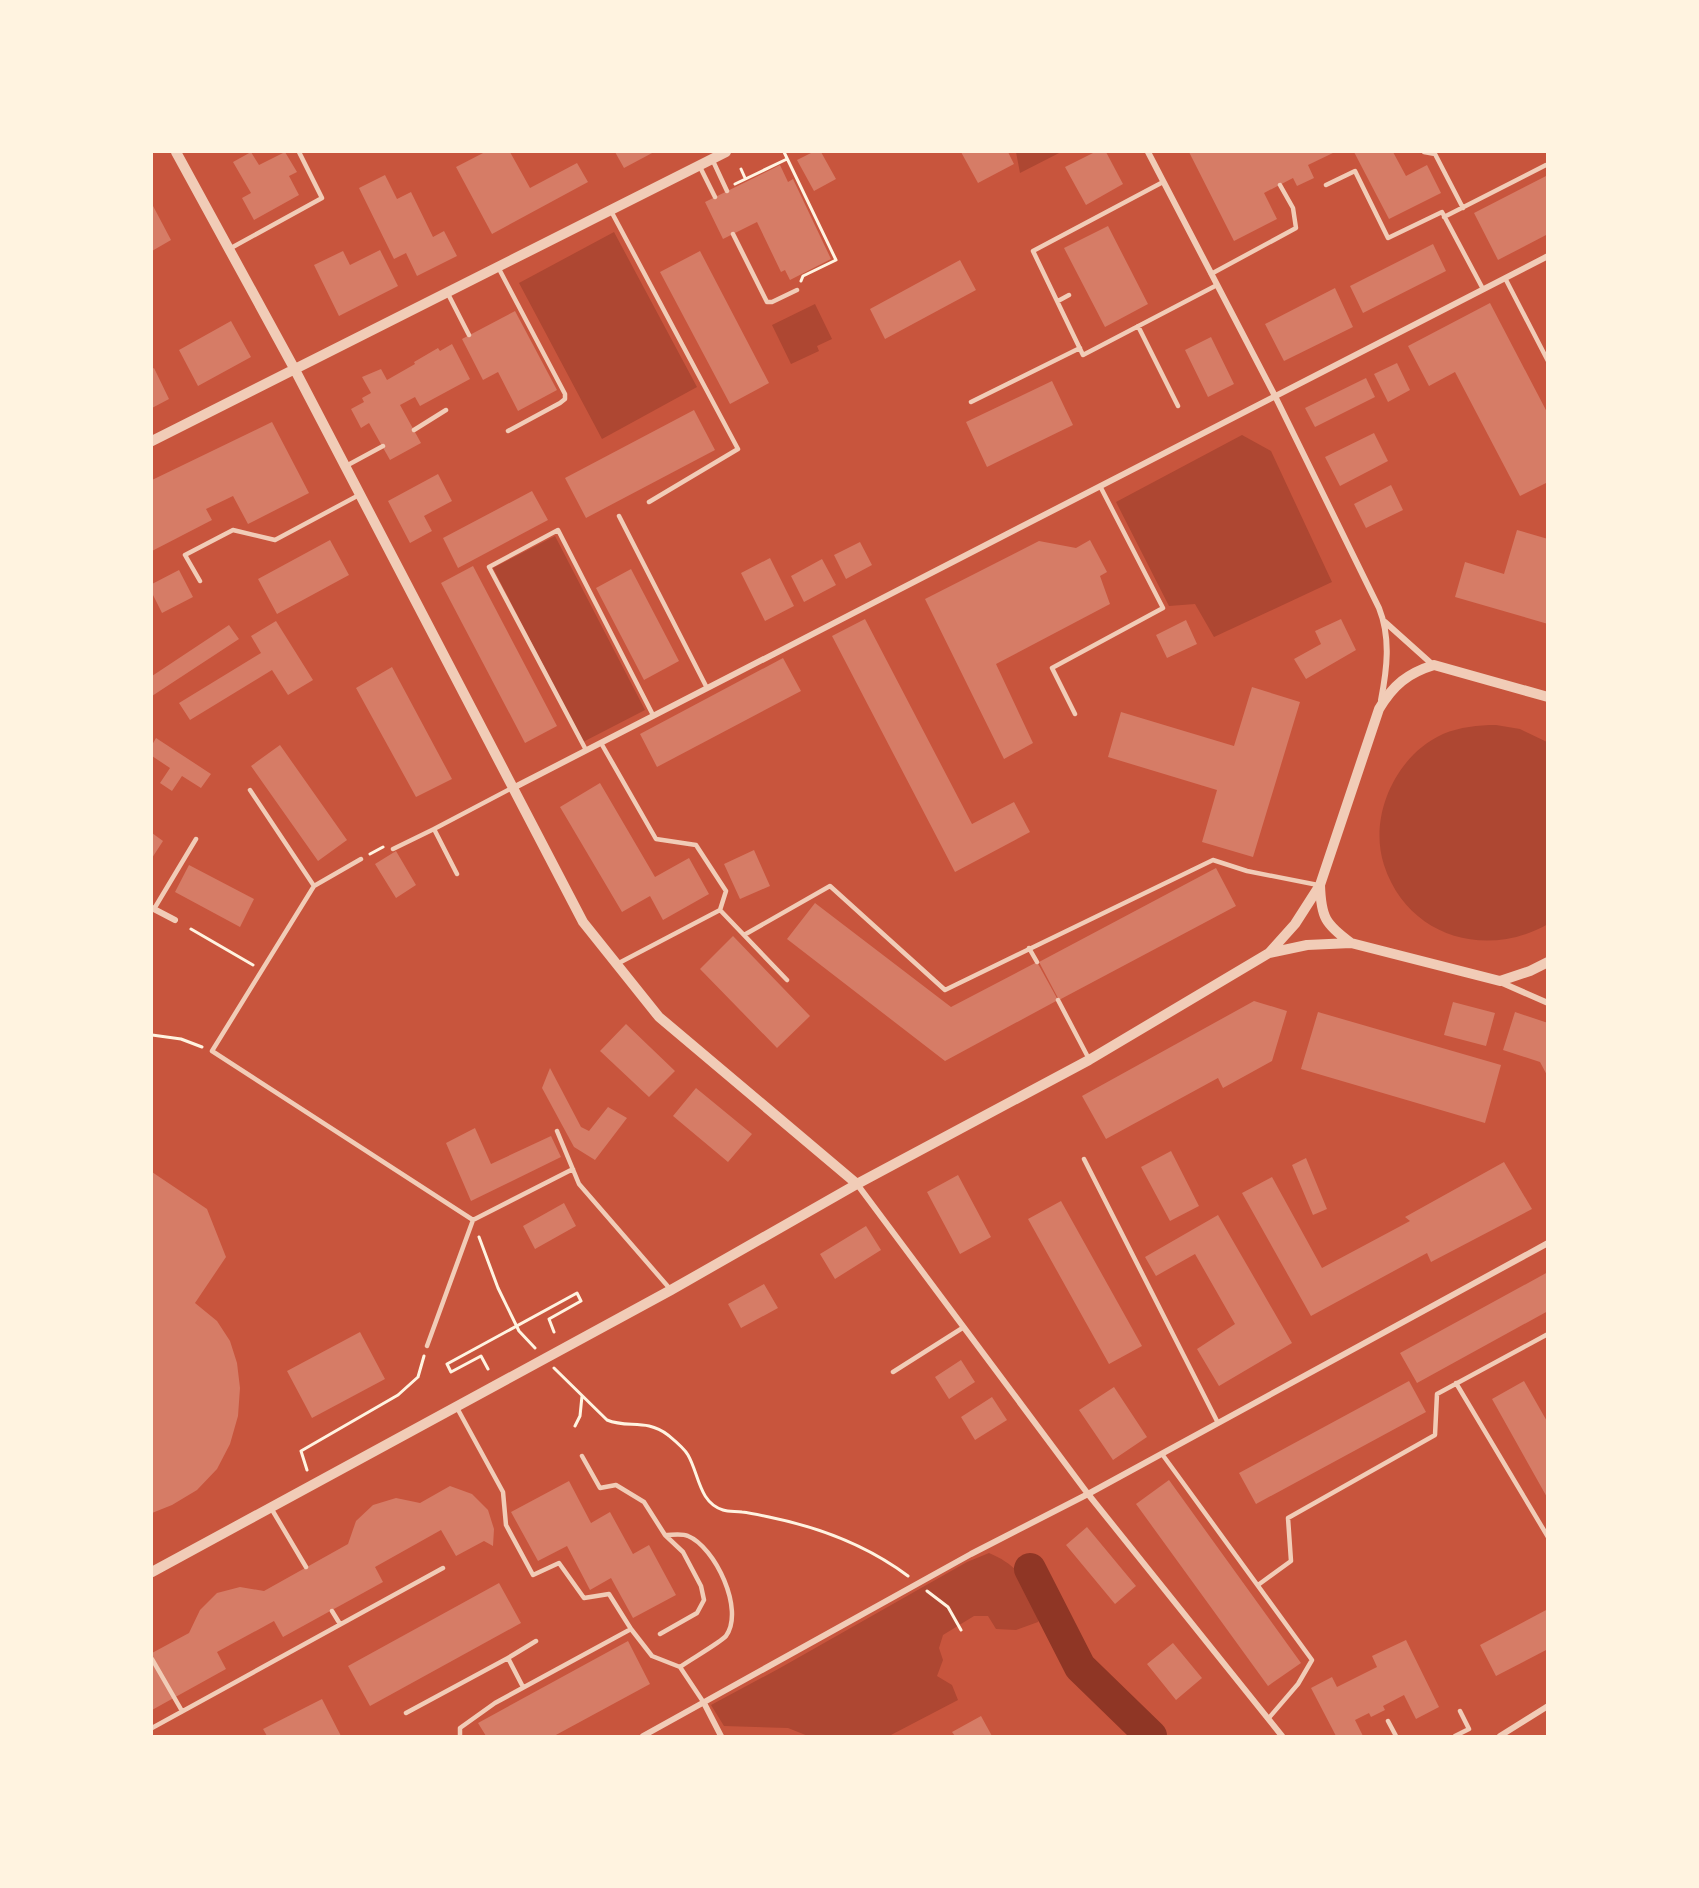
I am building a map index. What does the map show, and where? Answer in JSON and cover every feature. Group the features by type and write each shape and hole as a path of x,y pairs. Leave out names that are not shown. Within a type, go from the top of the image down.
{"street":[{"path":"176,152 294,368 583,922 659,1017 857,1184 1088,1494 1282,1737"},
{"path":"152,441 726,152"},
{"path":"152,1572 671,1290 857,1184 1089,1060 1269,953 1295,924 1320,885 1379,709 1388,663 1384,621 1275,396 1148,152"},
{"path":"512,788 1548,256"},
{"path":"1384,621 1434,665 1548,697"},
{"path":"1379,709 1389,693 1416,670 1434,665"},
{"path":"1320,885 1320,900 1325,920 1350,943"},
{"path":"153,909 175,920"},
{"path":"1269,953 1307,945 1350,943 1500,981 1548,1004"},
{"path":"1500,981 1548,962"},
{"path":"643,1737 971,1554 1088,1494 1548,1243"},
{"path":"704,1703 721,1737"},
{"path":"1500,1737 1548,1706"}],"lane":[{"path":"229,249 322,198 298,152"},
{"path":"1424,152 1435,154 1463,208"},
{"path":"712,159 726,190"},
{"path":"700,165 715,197"},
{"path":"1444,217 1546,165"},
{"path":"1326,185 1354,171 1388,238 1442,213 1484,289"},
{"path":"1163,182 1033,251 1083,355 1217,285"},
{"path":"1211,274 1296,228 1293,208 1280,185"},
{"path":"612,211 738,449 649,502"},
{"path":"733,234 767,302 772,302 796,290"},
{"path":"498,267 565,394 565,399 561,403 508,431"},
{"path":"1504,278 1548,361"},
{"path":"447,292 469,335"},
{"path":"1058,301 1069,295"},
{"path":"1138,326 1178,406"},
{"path":"971,402 1080,348"},
{"path":"414,429 446,410"},
{"path":"345,466 383,446"},
{"path":"1075,714 1052,668 1162,608 1100,486"},
{"path":"200,581 185,555 233,530 275,540 360,495"},
{"path":"620,516 707,688"},
{"path":"586,750 489,567 548,535 558,530 653,715"},
{"path":"601,742 656,839 696,845 726,891 720,910 617,964"},
{"path":"393,849 512,788"},
{"path":"250,790 314,886"},
{"path":"434,829 457,874"},
{"path":"153,909 196,839"},
{"path":"361,859 314,886 212,1051 473,1220"},
{"path":"744,935 830,886 945,990 1213,860 1247,871 1320,885"},
{"path":"720,910 787,980"},
{"path":"1029,948 1037,962"},
{"path":"1058,1000 1089,1060"},
{"path":"557,1131 579,1184 671,1290"},
{"path":"1084,1159 1218,1423"},
{"path":"427,1346 473,1220 573,1169"},
{"path":"893,1372 964,1327"},
{"path":"1258,1585 1291,1561 1288,1518 1435,1435 1437,1394 1548,1334"},
{"path":"1456,1383 1548,1538"},
{"path":"456,1406 503,1492 506,1526 533,1575 559,1563 584,1598 609,1594 631,1629 652,1656 680,1667 704,1703"},
{"path":"1162,1454 1312,1660 1298,1684 1268,1719"},
{"path":"582,1456 600,1488 616,1485 644,1502 665,1535 683,1552 701,1586 704,1600 697,1614 660,1634"},
{"path":"270,1507 306,1567"},
{"path":"665,1535 687,1535 703,1545 724,1579 731,1601 731,1622 726,1636 680,1667"},
{"path":"152,1728 443,1568"},
{"path":"332,1611 340,1624"},
{"path":"460,1737 459,1728 495,1703 631,1629"},
{"path":"406,1713 536,1641"},
{"path":"508,1658 523,1687"},
{"path":"152,1659 182,1711"},
{"path":"1455,1737 1469,1730 1460,1711"},
{"path":"1388,1721 1396,1737"}],"path":[{"path":"784,152 836,260 803,276 796,290"},
{"path":"726,190 787,159"},
{"path":"741,169 746,179"},
{"path":"361,859 389,844"},
{"path":"191,929 262,970"},
{"path":"152,1035 181,1039 212,1051"},
{"path":"473,1220 498,1288 519,1331"},
{"path":"488,1369 481,1356 451,1372 447,1364 577,1293 581,1301 549,1319 554,1332"},
{"path":"308,1470 300,1451 398,1395 418,1377 427,1346"},
{"path":"575,1425 580,1416 582,1396 607,1420 616,1424 633,1423 650,1426 666,1434 687,1453 708,1502 724,1511 771,1517 807,1526 841,1539 893,1565 912,1579"},
{"path":"921,1586 948,1607 961,1630"}],"shaded area":[{"path":"1016,152 1061,152 1020,173"},
{"path":"614,232 697,387 602,439 519,283"},
{"path":"815,304 832,339 817,346 819,351 791,364 772,325"},
{"path":"1242,435 1271,451 1332,582 1214,637 1195,604 1169,606 1116,502"},
{"path":"555,536 645,710 583,742 493,568"},
{"path":"1496,725 1520,729 1547,742 1548,924 1524,935 1499,940 1474,940 1451,935 1429,924 1410,909 1395,889 1384,865 1380,846 1380,827 1383,808 1390,789 1399,772 1412,756 1443,734 1469,727"},
{"path":"989,1553 1008,1564 1023,1577 1043,1613 1038,1622 1016,1630 996,1629 988,1616 974,1616 943,1635 939,1648 943,1660 937,1676 952,1685 958,1700 889,1736 808,1736 788,1728 724,1726 711,1705 967,1562"}],"building":[{"path":"251,152 259,165 285,152 297,172 289,176 299,195 254,220 242,198 251,193 233,162"},
{"path":"485,152 510,152 530,188 577,163 588,182 492,234 456,167"},
{"path":"615,152 654,152 624,168"},
{"path":"813,152 821,152 836,179 814,191 797,160"},
{"path":"961,152 1008,152 1014,164 978,183"},
{"path":"1095,152 1106,152 1123,184 1086,205 1065,167"},
{"path":"1189,152 1335,152 1308,165 1314,178 1297,186 1293,178 1264,193 1277,219 1234,241"},
{"path":"1354,152 1393,152 1406,176 1427,165 1441,193 1389,219"},
{"path":"780,165 788,182 793,179 831,259 790,280 785,270 781,272 757,222 723,239 705,202"},
{"path":"385,175 397,199 411,192 433,237 444,231 457,256 417,276 406,253 394,259 359,188"},
{"path":"1548,175 1548,234 1498,260 1474,213"},
{"path":"152,204 171,240 152,251"},
{"path":"1108,226 1148,304 1105,327 1064,248"},
{"path":"1433,244 1446,271 1363,313 1350,286"},
{"path":"380,250 398,286 339,316 314,265 343,251 350,265"},
{"path":"700,251 769,383 730,404 660,272"},
{"path":"960,260 976,290 885,339 870,309"},
{"path":"1335,288 1353,327 1284,361 1265,324"},
{"path":"1490,303 1548,414 1548,482 1520,496 1455,372 1429,386 1408,346"},
{"path":"515,311 557,390 518,411 498,372 483,380 462,339"},
{"path":"231,321 251,357 198,386 179,350"},
{"path":"1211,337 1234,384 1208,397 1185,350"},
{"path":"452,344 470,379 420,406 415,397 400,405 421,443 390,460 369,423 361,428 351,409 364,402 362,398 371,393 362,377 381,369 387,380 438,348 440,351"},
{"path":"1397,363 1410,390 1388,402 1374,374"},
{"path":"154,368 169,399 152,408 152,369"},
{"path":"1366,378 1375,397 1315,427 1305,408"},
{"path":"1052,381 1073,425 987,467 966,422"},
{"path":"694,410 715,450 586,518 565,478"},
{"path":"272,422 309,493 248,524 233,496 206,509 212,520 152,551 152,480"},
{"path":"1374,433 1388,461 1340,486 1325,457"},
{"path":"438,474 452,501 424,516 432,531 410,543 388,501"},
{"path":"1391,485 1403,510 1366,528 1354,504"},
{"path":"532,491 548,520 458,568 443,538"},
{"path":"1517,530 1548,539 1548,624 1455,597 1465,562 1504,574"},
{"path":"330,540 349,575 277,614 258,579"},
{"path":"1090,540 1107,572 1100,576 1110,604 996,664 1033,743 1004,759 925,599 1039,541 1076,548"},
{"path":"860,542 872,565 846,579 834,555"},
{"path":"770,558 794,606 765,621 741,573"},
{"path":"822,559 836,585 804,602 791,576"},
{"path":"473,566 557,726 525,743 441,583"},
{"path":"631,569 679,661 644,680 596,588"},
{"path":"179,570 193,597 162,613 152,593 152,584"},
{"path":"865,619 972,824 1014,802 1030,832 955,872 832,636"},
{"path":"1341,619 1356,650 1306,679 1294,659 1321,644 1315,631"},
{"path":"1186,620 1197,644 1167,658 1156,635"},
{"path":"276,621 313,680 288,695 272,670 190,720 179,703 261,653 251,636"},
{"path":"229,625 239,639 152,696 152,676"},
{"path":"783,658 801,691 657,767 640,734"},
{"path":"392,667 452,779 416,797 356,688"},
{"path":"1252,687 1300,702 1253,857 1202,842 1217,790 1108,757 1121,712 1234,746"},
{"path":"156,738 211,774 201,788 182,776 172,791 160,783 170,768 152,756 152,745"},
{"path":"280,745 347,840 318,861 251,766"},
{"path":"600,783 655,877 689,858 709,894 663,920 650,896 622,912 560,807"},
{"path":"152,833 163,841 152,858"},
{"path":"754,850 770,886 740,899 724,864"},
{"path":"396,851 416,885 396,898 375,864"},
{"path":"189,865 254,899 240,927 175,892"},
{"path":"1216,868 1236,906 1059,1000 1039,962"},
{"path":"815,903 951,1007 1037,962 1058,1000 945,1061 787,939"},
{"path":"733,936 810,1016 777,1048 700,969"},
{"path":"1254,1001 1287,1011 1272,1061 1223,1088 1218,1078 1106,1139 1082,1096"},
{"path":"1453,1002 1495,1013 1486,1046 1444,1035"},
{"path":"1318,1012 1501,1065 1485,1123 1301,1069"},
{"path":"1515,1012 1548,1023 1548,1077 1540,1062 1503,1050"},
{"path":"626,1024 675,1071 649,1097 600,1051"},
{"path":"550,1068 581,1127 589,1131 608,1107 627,1118 595,1160 574,1147 542,1088"},
{"path":"696,1088 752,1134 728,1162 673,1116"},
{"path":"475,1128 491,1164 551,1136 561,1157 471,1201 446,1143"},
{"path":"1171,1151 1199,1206 1170,1221 1141,1167"},
{"path":"1306,1158 1327,1209 1313,1215 1292,1165"},
{"path":"1504,1162 1532,1209 1431,1262 1427,1253 1311,1316 1242,1193 1272,1177 1322,1268 1410,1221 1405,1217"},
{"path":"152,1172 207,1209 226,1257 195,1303 217,1321 230,1341 237,1363 240,1388 238,1416 230,1444 217,1469 197,1490 172,1505 152,1513"},
{"path":"958,1175 991,1237 960,1254 927,1192"},
{"path":"1061,1201 1142,1346 1109,1364 1028,1219"},
{"path":"564,1203 576,1226 535,1249 523,1226"},
{"path":"1218,1215 1292,1343 1219,1386 1197,1349 1235,1324 1195,1254 1156,1276 1145,1257"},
{"path":"866,1226 881,1250 835,1279 820,1254"},
{"path":"1548,1272 1548,1311 1417,1383 1400,1353"},
{"path":"764,1284 778,1308 741,1328 728,1304"},
{"path":"360,1332 385,1379 312,1418 287,1371"},
{"path":"961,1360 975,1382 949,1399 935,1377"},
{"path":"1409,1381 1426,1412 1256,1504 1239,1473"},
{"path":"1524,1381 1548,1423 1548,1499 1492,1399"},
{"path":"1114,1387 1147,1437 1113,1460 1079,1410"},
{"path":"992,1397 1007,1420 975,1440 961,1417"},
{"path":"1169,1480 1301,1663 1268,1686 1136,1504"},
{"path":"569,1481 591,1523 610,1512 633,1554 649,1545 676,1595 633,1618 611,1578 590,1590 567,1546 538,1561 511,1512"},
{"path":"450,1486 472,1494 488,1510 494,1529 493,1546 484,1541 456,1556 441,1530 375,1567 383,1582 283,1637 274,1621 217,1652 226,1669 152,1710 152,1653 189,1633 200,1610 217,1593 240,1587 264,1591 348,1544 356,1521 373,1505 396,1498 420,1503"},
{"path":"1087,1527 1136,1586 1115,1604 1066,1545"},
{"path":"499,1583 521,1623 370,1706 348,1666"},
{"path":"1548,1609 1548,1649 1496,1676 1480,1645"},
{"path":"1406,1640 1439,1707 1416,1719 1404,1695 1383,1706 1385,1710 1371,1717 1369,1713 1355,1720 1363,1736 1336,1736 1311,1688 1332,1677 1337,1687 1377,1667 1372,1656"},
{"path":"628,1641 650,1684 554,1736 486,1736 478,1723"},
{"path":"1173,1643 1202,1678 1176,1700 1147,1664"},
{"path":"322,1699 341,1736 267,1736 263,1729"},
{"path":"981,1716 992,1736 955,1736 952,1732"}],"waterway":[{"path":"1030,1569 1080,1667 1151,1736"}]}
